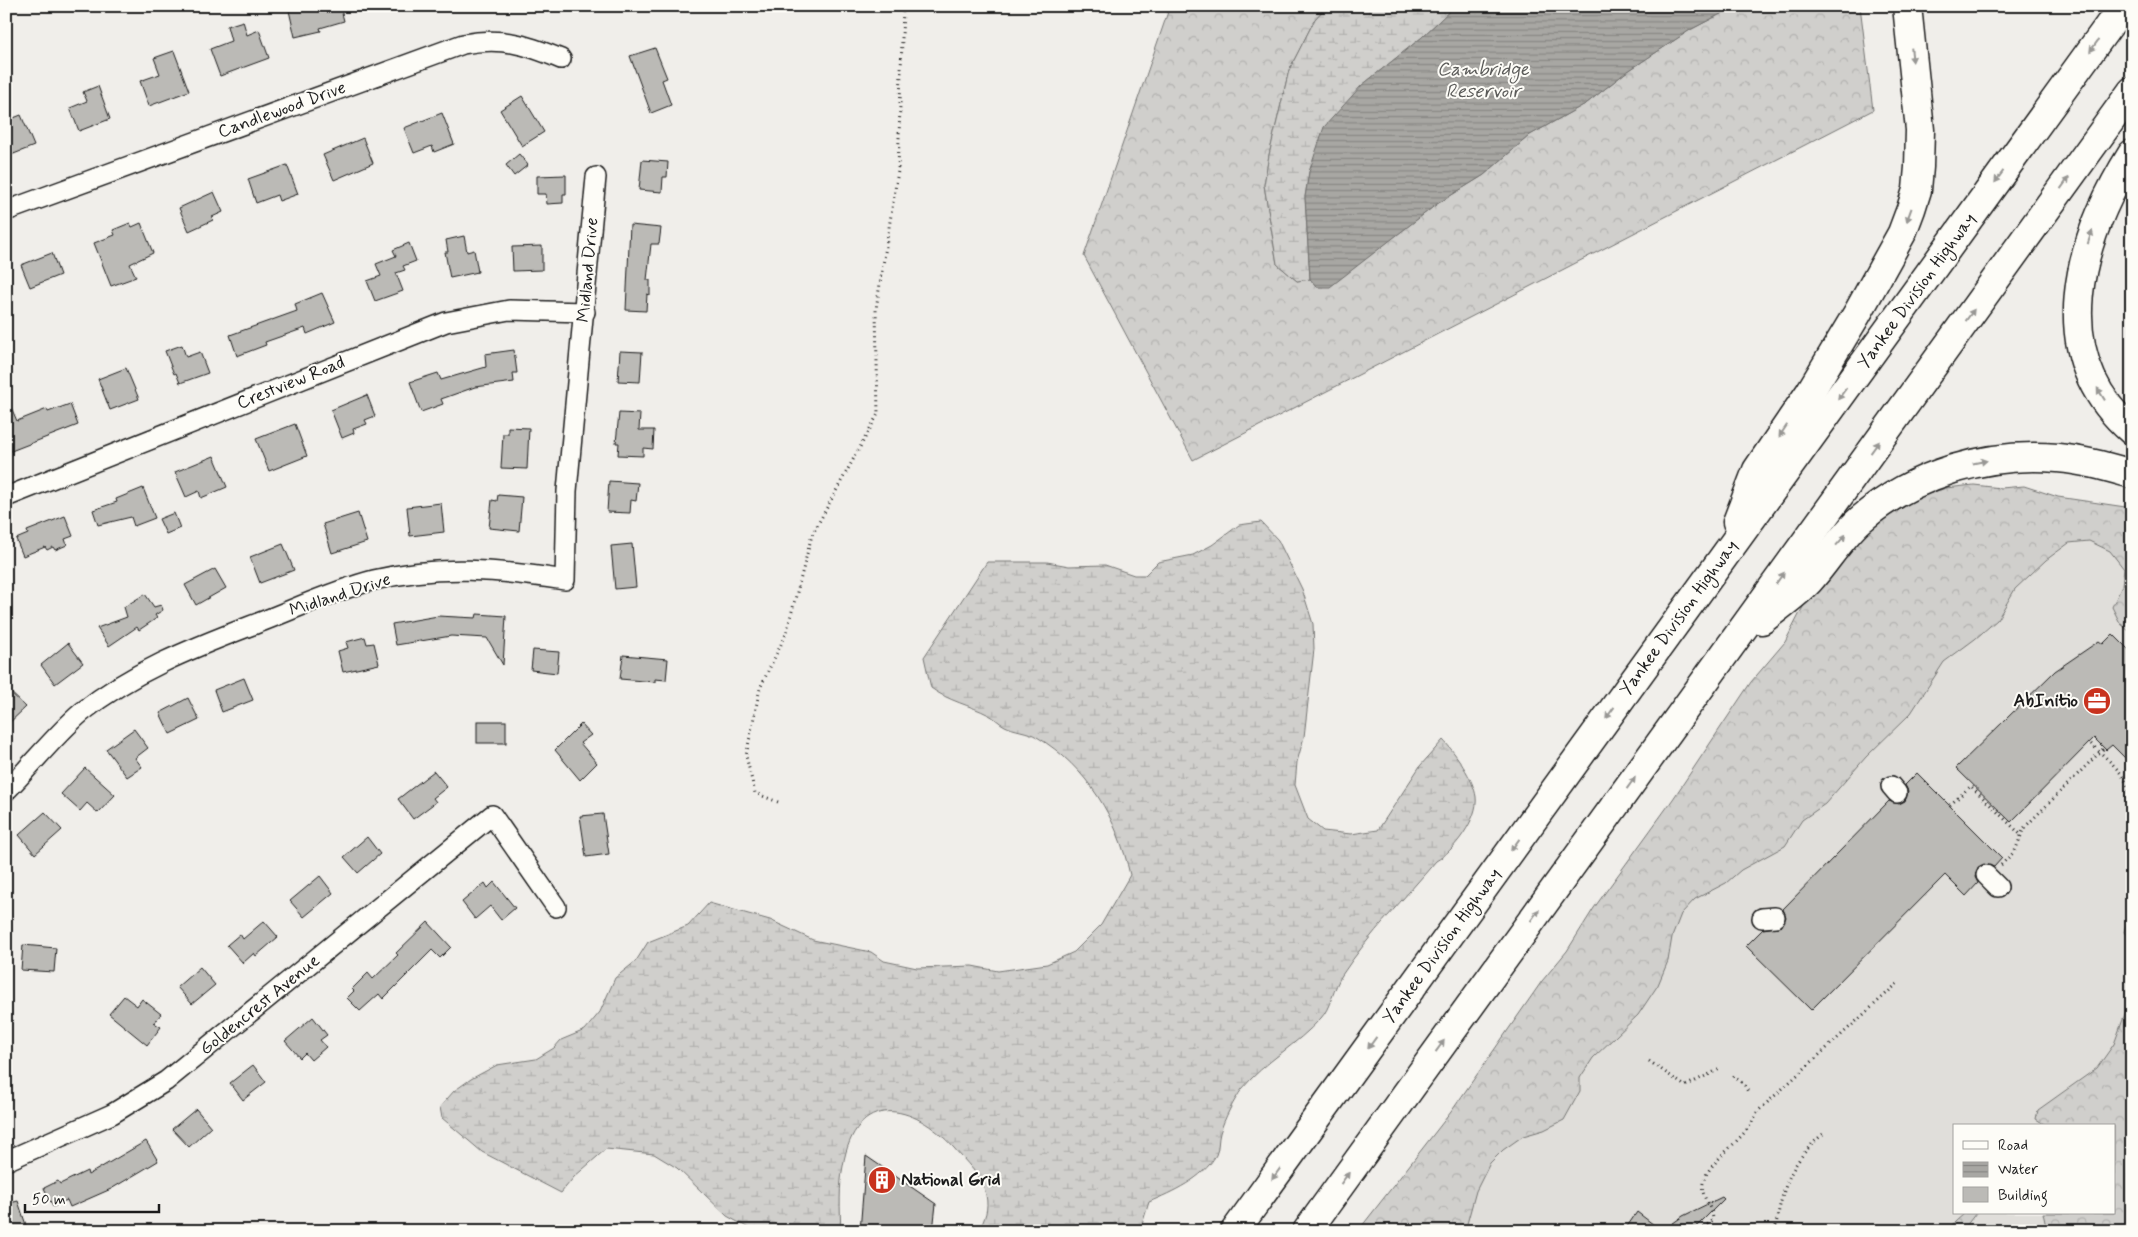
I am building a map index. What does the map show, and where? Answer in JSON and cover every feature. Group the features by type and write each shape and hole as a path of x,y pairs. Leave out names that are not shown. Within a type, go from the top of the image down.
{"highway":[{"path":"1725,555 1757,470 1810,392 1857,314 1902,233 1911,208 1920,167 1920,130 1907,6"},
{"name":"Yankee Division Highway","path":"1236,1231 2123,6"},
{"path":"1307,1231 2132,91"},
{"path":"2132,154 2106,200 2089,241 2080,280 2078,315 2082,352 2093,380 2109,407 2132,431"},
{"path":"1731,646 1808,581 1839,541 1860,520 1886,501 1926,479 1980,462 2028,457 2071,460 2132,474"}],"street":[{"name":"Candlewood Drive","path":"6,211 463,44 485,40 507,41 531,46 561,59"},
{"name":"Midland Drive","path":"6,791 54,738 83,712 142,673 186,650 337,592 374,580 441,570 506,570 565,580 567,492 596,176"},
{"name":"Crestview Road","path":"6,497 446,322 509,310 585,312"},
{"name":"Goldencrest Avenue","path":"6,1161 112,1114 166,1081 492,815 556,907"}],"path":[{"path":"778,802 755,793 746,756 760,688 786,634 812,535 878,414 876,309 898,171 903,6"},
{"path":"2091,744 2122,774 2129,785 2132,799 2128,813 2132,818"},
{"path":"1991,880 2014,851 2020,834 2103,749"},
{"path":"1950,805 1971,786 2020,834"},
{"path":"1700,1231 1713,1220 1703,1187 1709,1172 1739,1140 1755,1120 1757,1112 1898,983"},
{"path":"1649,1061 1685,1086 1722,1068"},
{"path":"1733,1076 1744,1084 1748,1094"},
{"path":"1775,1231 1781,1197 1794,1166 1805,1150 1823,1134"}],"shaded area":[{"path":"2035,520 2132,545 2132,1222 2129,1231 1419,1231 1927,529"}],"green space":[{"path":"1170,6 1327,6 1315,19 1289,70 1264,185 1277,264 1297,281 1310,279 1317,287 1330,286 1437,204 1484,175 1530,135 1587,103 1625,73 1690,30 1736,6 1860,6 1873,110 1193,460 1084,256"},
{"path":"1327,6 1455,6 1421,38 1361,86 1316,154 1309,172 1305,197 1310,279 1297,281 1277,264 1264,185 1289,70 1315,19"},
{"path":"1974,485 2001,488 2024,486 2058,497 2132,508 2132,634 2120,623 2112,607 2122,586 2124,569 2110,551 2089,541 2069,543 2046,560 2015,589 1997,620 1944,662 1911,713 1866,757 1825,804 1802,820 1785,846 1741,870 1726,883 1695,899 1681,914 1672,937 1668,961 1658,985 1638,1015 1593,1058 1580,1078 1580,1091 1564,1120 1544,1130 1523,1136 1503,1150 1490,1163 1476,1191 1465,1231 1358,1231 1451,1112 1542,981 1567,951 1594,908 1673,799 1751,682 1785,642 1803,607 1825,576 1868,530 1919,497 1946,488"},
{"path":"1261,522 1278,540 1302,589 1313,624 1314,649 1304,737 1297,762 1295,785 1308,819 1323,831 1351,834 1378,830 1420,766 1443,740 1468,775 1476,797 1476,805 1464,834 1443,857 1436,861 1375,931 1353,960 1339,980 1327,1009 1321,1018 1242,1089 1224,1122 1219,1135 1217,1153 1210,1164 1186,1184 1149,1202 1140,1231 979,1231 987,1209 986,1195 981,1182 968,1164 938,1132 921,1121 904,1114 888,1112 873,1115 860,1125 850,1142 841,1181 841,1231 754,1231 727,1216 677,1168 654,1154 606,1149 574,1177 561,1193 482,1152 442,1118 440,1107 454,1091 471,1079 497,1065 536,1059 554,1048 561,1040 585,1030 600,1012 615,978 636,961 648,942 688,926 709,903 770,920 813,940 871,952 884,961 917,968 972,966 998,971 1047,964 1074,952 1101,925 1130,875 1125,854 1108,815 1098,796 1085,779 1055,749 1033,735 1005,726 989,715 931,688 924,657 987,562 1047,562 1069,566 1105,565 1134,575 1145,575 1158,562 1193,555 1212,545 1239,525"},
{"path":"2132,916 2132,943 2124,932 2127,921"},
{"path":"2132,995 2132,1231 2047,1231 2043,1214 2116,1214 2116,1124 2044,1124 2036,1119 2038,1110 2097,1068 2114,1044"},
{"path":"1964,1214 1975,1214 1962,1231 1945,1231"}],"water":[{"name":"Cambridge Reservoir","path":"1455,6 1736,6 1690,30 1625,73 1587,103 1530,135 1484,175 1437,204 1330,287 1317,287 1310,279 1305,197 1309,172 1324,127 1361,86 1421,38"}],"building":[{"path":"288,6 340,6 344,21 320,28 321,31 295,37"},
{"path":"243,21 247,35 259,30 269,58 220,76 210,49 231,41 227,26"},
{"path":"655,48 667,78 662,80 671,105 651,113 630,56"},
{"path":"174,51 189,91 149,106 140,81 160,74 154,58"},
{"path":"98,86 110,119 79,131 70,108 87,101 83,92"},
{"path":"522,96 544,132 522,146 500,110"},
{"path":"442,113 454,144 434,152 432,146 414,153 404,128"},
{"path":"21,115 34,146 6,157 6,121"},
{"path":"363,138 373,163 334,180 323,155"},
{"path":"519,154 528,165 514,176 506,165"},
{"path":"642,160 668,162 667,177 663,177 662,192 639,190"},
{"path":"287,165 298,194 279,201 277,195 256,203 248,179"},
{"path":"566,175 566,194 563,194 563,203 547,204 546,194 537,194 537,176"},
{"path":"214,192 223,212 212,217 213,220 189,231 179,208"},
{"path":"130,223 132,227 141,223 153,253 130,264 136,277 111,286 94,243 115,235 113,230"},
{"path":"630,225 661,228 659,244 651,244 647,280 650,280 650,295 647,294 646,311 626,310"},
{"path":"464,236 467,252 474,250 478,272 450,278 445,252 448,252 446,240"},
{"path":"409,243 416,261 403,266 405,270 396,273 403,291 375,301 367,281 381,276 376,264 396,256 393,250"},
{"path":"542,246 542,270 513,271 512,247"},
{"path":"52,253 60,275 30,287 21,265"},
{"path":"322,293 335,322 307,334 305,328 265,342 266,345 237,356 230,335 297,311 295,304"},
{"path":"182,345 186,357 200,352 208,373 180,383 176,373 174,374 165,351"},
{"path":"514,350 517,373 513,373 514,382 475,387 441,399 443,404 421,412 410,382 438,373 441,380 486,367 485,354"},
{"path":"620,351 642,352 640,382 618,381"},
{"path":"126,368 139,399 110,410 98,379"},
{"path":"367,395 375,416 365,420 367,424 353,429 354,433 342,438 331,410"},
{"path":"6,396 17,421 47,409 48,412 70,404 78,425 6,453"},
{"path":"619,413 640,414 639,430 654,430 653,449 643,448 643,456 618,455 619,443 616,443"},
{"path":"295,424 307,456 269,471 256,439"},
{"path":"508,427 529,428 527,469 501,468 503,434 508,434"},
{"path":"214,456 227,487 201,498 199,491 186,497 175,472"},
{"path":"609,481 638,483 636,501 631,500 630,513 607,512"},
{"path":"143,488 155,518 134,526 131,517 98,525 93,510 117,502 116,499"},
{"path":"498,495 522,497 519,531 489,528 492,500 497,501"},
{"path":"441,503 444,532 410,536 407,507"},
{"path":"174,513 180,528 166,534 159,519"},
{"path":"358,513 367,542 332,553 323,524"},
{"path":"65,516 73,536 65,539 67,545 55,550 53,547 47,550 45,547 23,556 16,539 28,534 27,531"},
{"path":"283,544 294,570 260,583 250,557"},
{"path":"632,544 636,587 615,589 611,546"},
{"path":"215,569 226,588 196,605 185,585"},
{"path":"145,594 154,607 161,605 163,610 155,615 157,618 139,630 137,627 109,646 97,628 127,617 124,607"},
{"path":"477,614 506,616 503,665 487,638 451,636 396,645 392,624 438,616 476,618"},
{"path":"2113,634 2132,653 2132,765 2112,745 2106,750 2094,738 2011,822 1956,768 2055,671 2099,641 2103,644"},
{"path":"365,637 367,644 374,643 379,664 343,672 338,651 348,648 346,642"},
{"path":"68,643 83,663 55,684 41,665"},
{"path":"533,650 559,652 557,673 531,670"},
{"path":"623,655 668,659 666,680 655,679 655,682 620,679"},
{"path":"244,678 253,700 222,712 214,690"},
{"path":"6,688 26,707 6,726"},
{"path":"188,698 199,720 170,734 160,713"},
{"path":"477,721 506,721 506,743 477,743"},
{"path":"581,724 591,735 580,743 597,763 580,780 555,750"},
{"path":"134,729 148,748 135,758 142,767 127,777 106,749"},
{"path":"85,768 115,795 98,813 87,803 80,811 61,794"},
{"path":"434,771 447,787 433,798 436,802 413,819 398,799"},
{"path":"1917,773 2002,858 1994,867 1984,864 1978,867 1975,877 1978,883 1966,896 1945,875 1811,1010 1746,946 1763,929 1782,926 1786,917 1783,909 1889,801 1899,804 1905,801 1908,791 1905,785"},
{"path":"45,812 62,830 35,854 19,835"},
{"path":"603,814 609,854 586,857 580,816"},
{"path":"367,837 380,854 358,873 344,857"},
{"path":"320,876 333,893 304,917 290,901"},
{"path":"494,882 515,908 501,920 490,906 475,919 462,902 485,883 488,888"},
{"path":"264,921 278,937 256,956 254,953 243,963 227,945 240,934 243,939"},
{"path":"428,922 451,947 440,958 432,950 383,999 379,994 360,1011 347,998 354,991 352,989 368,973 373,979 398,955 396,953"},
{"path":"23,945 56,948 54,972 21,970"},
{"path":"200,967 215,985 192,1004 177,987"},
{"path":"124,996 137,1006 142,999 161,1014 154,1023 161,1027 147,1045 109,1014"},
{"path":"313,1017 327,1035 320,1040 326,1047 311,1060 305,1053 300,1058 285,1041"},
{"path":"253,1065 266,1082 243,1100 230,1083"},
{"path":"196,1109 211,1127 189,1147 172,1129"},
{"path":"146,1141 158,1161 111,1189 70,1207 67,1200 53,1207 44,1188 58,1181 60,1184 87,1171 88,1175"},
{"name":"National Grid","path":"866,1156 936,1204 933,1231 860,1231"},
{"path":"1722,1197 1724,1199 1692,1231 1662,1231 1683,1216"},
{"path":"18,1201 28,1231 12,1231 11,1226 6,1228 6,1204"},
{"path":"1637,1212 1662,1231 1624,1231"}],"place":[{"name":"AbInitio","path":"2097,701"},
{"name":"National Grid","path":"882,1180"}]}
